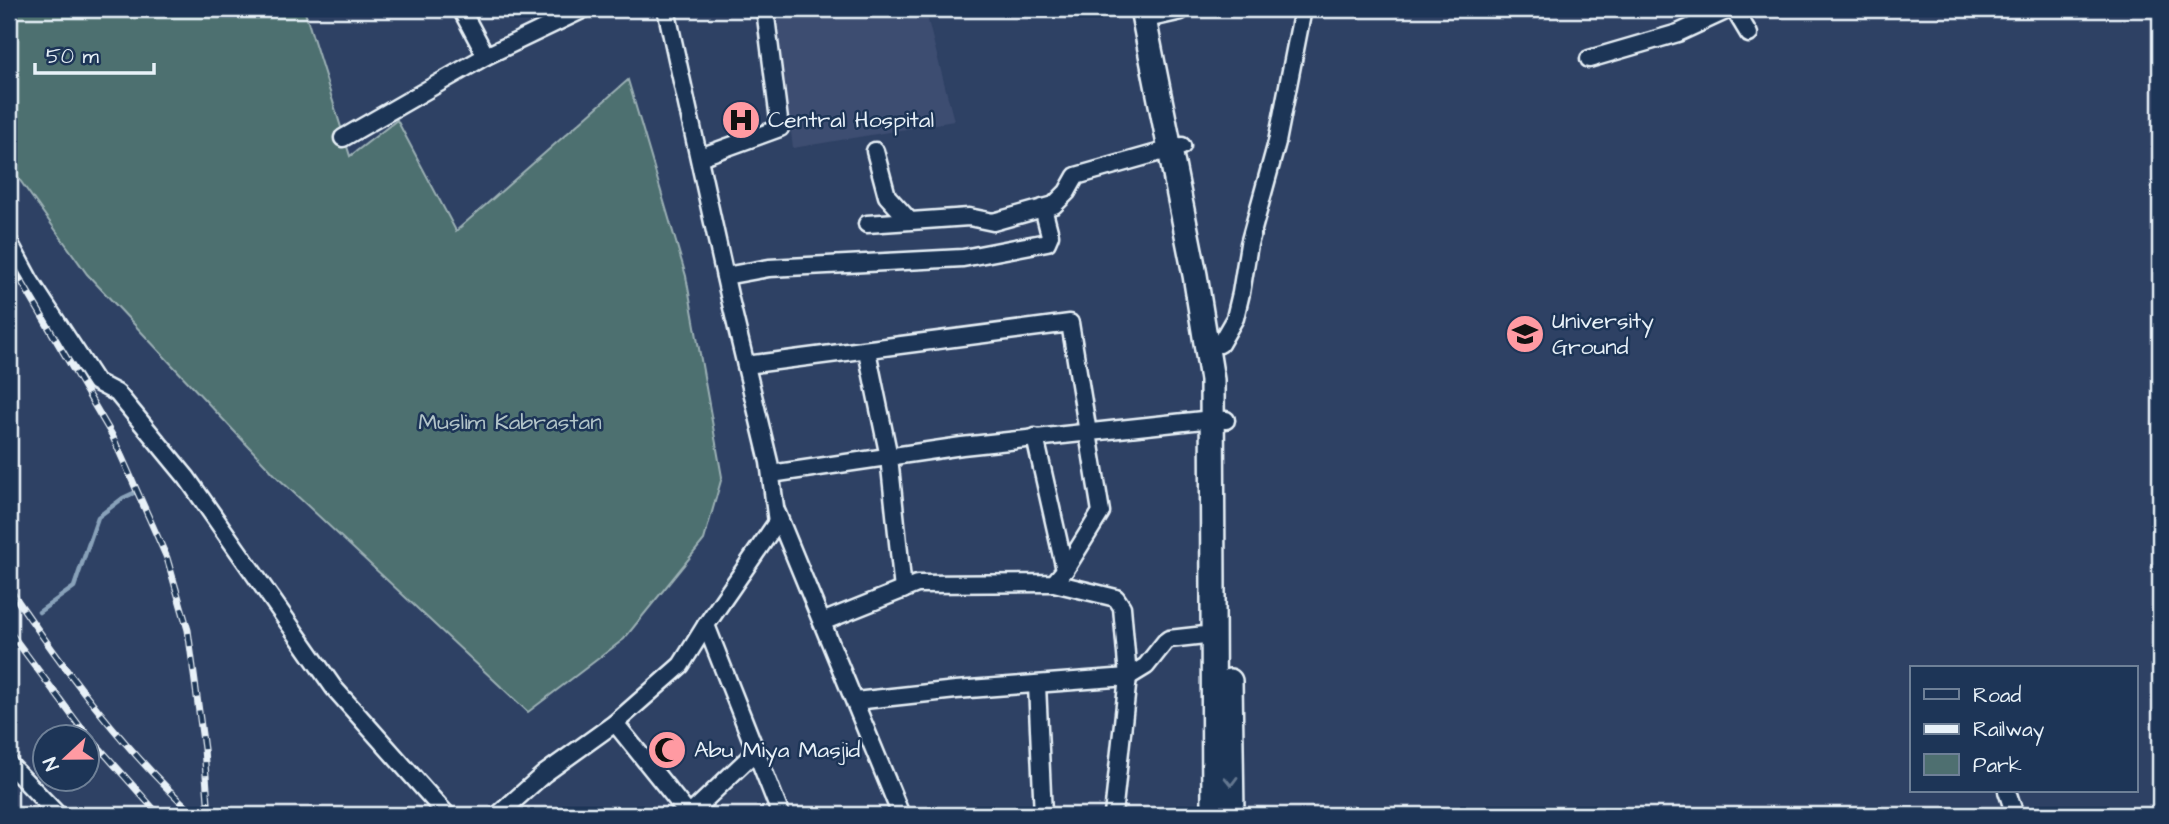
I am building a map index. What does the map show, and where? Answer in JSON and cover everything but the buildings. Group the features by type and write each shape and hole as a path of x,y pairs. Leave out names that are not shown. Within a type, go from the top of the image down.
{"main road":[{"path":"1156,11 1176,148 1195,275 1219,420 1223,723 1214,815 1232,815 1223,723 1214,634 1219,420 1220,344 1176,148"}],"street":[{"path":"461,9 486,56"},
{"path":"343,138 486,56 584,9"},
{"path":"498,815 544,774 615,723 681,665 777,522 771,474 666,9"},
{"path":"700,157 780,128 765,9"},
{"path":"1220,344 1235,318 1249,244 1277,142 1303,9"},
{"path":"1589,59 1678,33 1732,9 1749,34"},
{"path":"867,224 969,217 993,222 1054,205 1067,192 1076,176 1176,148"},
{"path":"875,151 887,196 909,220"},
{"path":"725,276 769,268 963,258 1046,242 1050,235 1043,208"},
{"path":"9,242 30,281 96,382 117,393 187,478 334,688 447,815"},
{"path":"746,365 1070,323 1101,512 1054,583"},
{"path":"867,351 889,457 903,590"},
{"path":"771,474 1088,431 1219,420"},
{"path":"1035,438 1065,570"},
{"path":"775,508 901,815"},
{"path":"822,622 917,584 1054,583 1116,598 1122,607 1128,677 1113,815"},
{"path":"706,625 781,815"},
{"path":"855,701 956,690 1128,677 1146,666 1165,642 1214,634"},
{"path":"1037,685 1043,815"},
{"path":"615,723 689,815 756,751"},
{"path":"9,764 58,815"},
{"path":"2007,792 2015,815"}],"shaded area":[{"path":"791,9 925,9 954,121 793,148 776,12"}],"green space":[{"name":"Muslim Kabrastan","path":"9,9 304,9 350,156 397,120 456,231 628,80 686,276 722,477 704,540 624,639 528,712 278,478 87,274 9,165"}],"waterway":[{"path":"39,612 74,587 98,517 123,498 138,491"}],"railway":[{"path":"9,260 112,435 167,558 188,630 204,749 209,815"},
{"path":"9,588 119,736 195,815"},
{"path":"9,631 79,725 159,815"}],"place":[{"name":"Central Hospital","path":"741,120"},
{"name":"University Ground","path":"1525,334"},
{"name":"Abu Miya Masjid","path":"667,750"}]}
